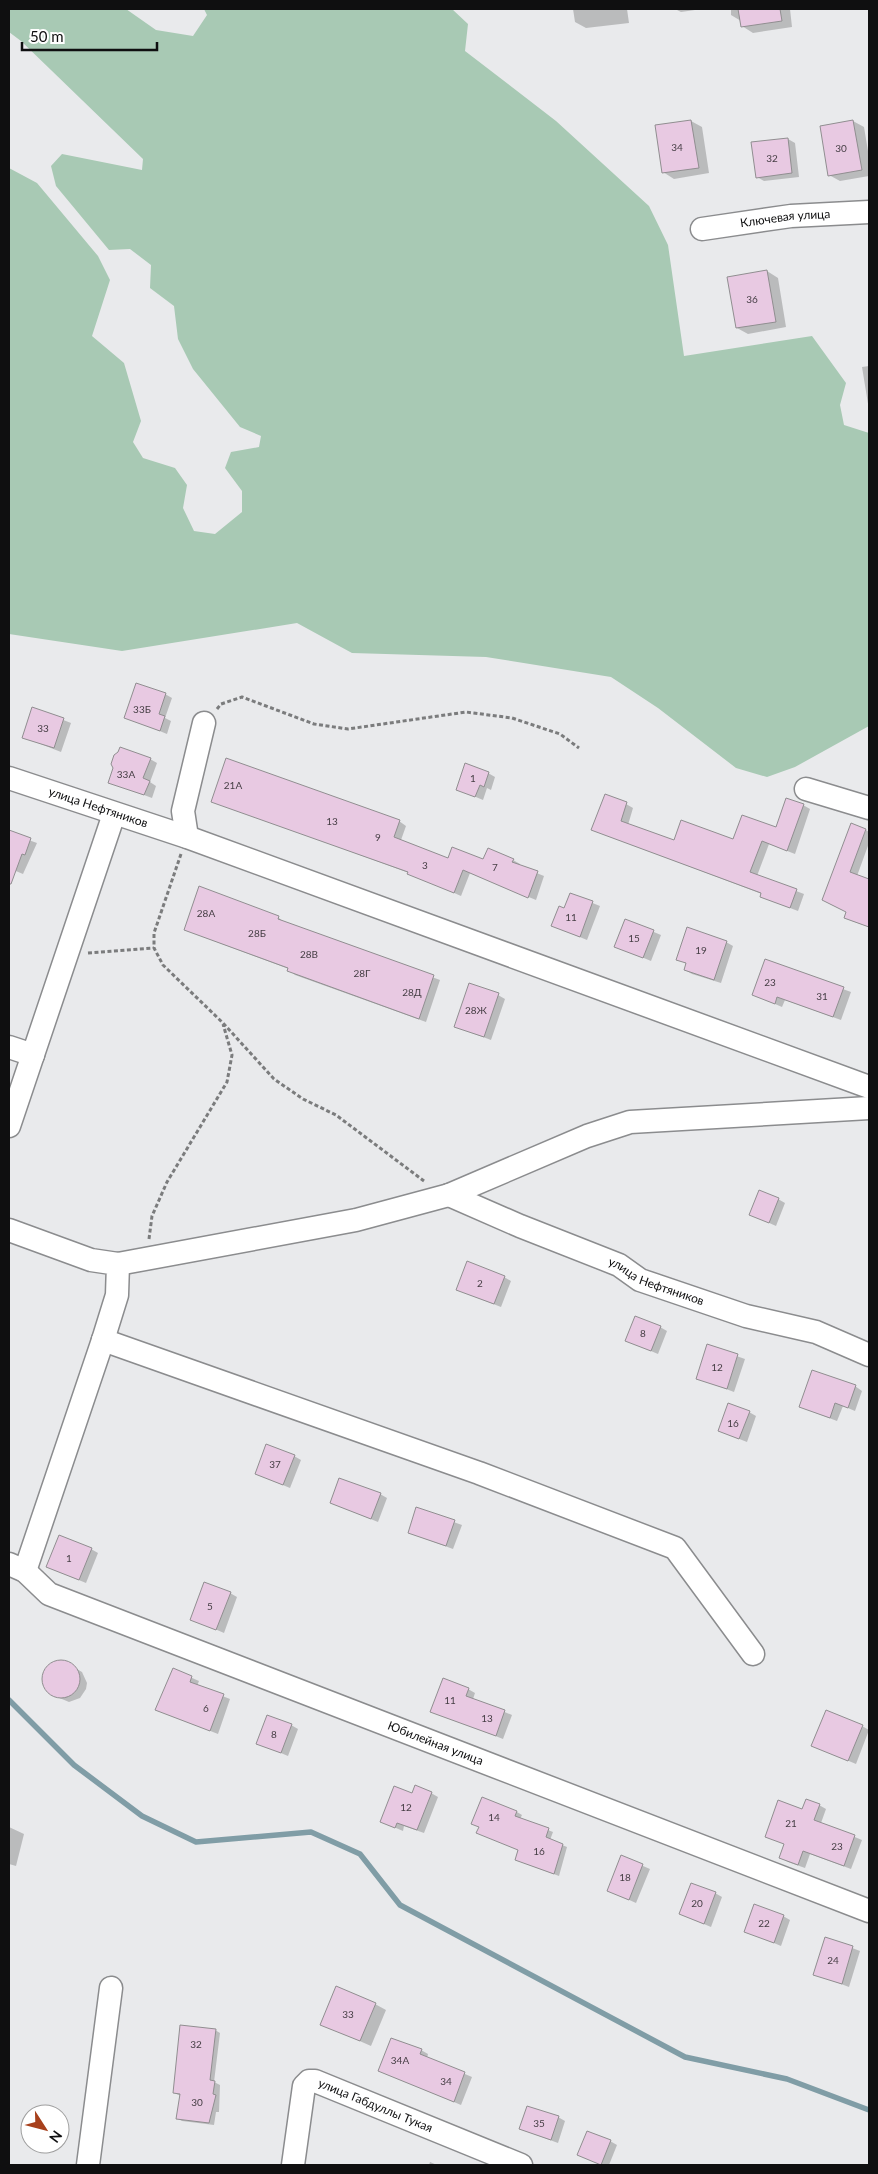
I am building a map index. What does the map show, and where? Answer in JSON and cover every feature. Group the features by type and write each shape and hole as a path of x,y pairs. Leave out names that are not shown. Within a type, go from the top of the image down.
{"street":[{"name":"Ключевая улица","path":"702,229 791,216 869,212"},
{"path":"187,837 183,811 204,724"},
{"name":"улица Нефтяников","path":"9,778 187,837 869,1087"},
{"path":"806,789 869,808"},
{"path":"9,1126 114,814"},
{"path":"9,1047 33,1055"},
{"path":"9,1230 91,1260 118,1264 356,1220 449,1195 588,1136 630,1122 869,1108"},
{"name":"улица Нефтяников","path":"449,1195 520,1226 619,1265 640,1280 746,1316 816,1332 869,1355"},
{"path":"17,1567 103,1340 116,1294 118,1264"},
{"path":"103,1340 479,1473 675,1548 753,1654"},
{"name":"Юбилейная улица","path":"17,1567 50,1594 869,1911"},
{"path":"88,2165 111,1988"},
{"name":"улица Габдуллы Тукая","path":"293,2165 304,2086 309,2081 315,2081 485,2158 521,2165"}],"path":[{"path":"204,724 222,704 242,697 314,724 348,729 466,712 512,718 560,734 579,748"},
{"path":"187,837 154,933 154,948 163,965 223,1023 274,1079 303,1099 336,1115 430,1186 449,1195"},
{"path":"63,964 88,953 154,948"},
{"path":"147,1259 152,1216 167,1182 227,1082 232,1055 223,1023"}],"green space":[{"path":"9,9 126,9 156,30 193,36 207,15 204,9 452,9 468,24 465,51 556,121 649,206 668,245 684,356 812,336 846,383 840,405 844,425 869,433 869,726 795,767 767,777 736,768 658,708 611,677 486,657 352,653 297,623 122,651 9,634 9,168 37,183 98,256 110,280 92,336 124,363 141,421 133,442 143,458 175,468 187,485 183,508 194,531 215,534 242,512 242,491 225,468 231,452 259,447 261,436 240,427 193,369 178,339 174,306 150,288 151,265 130,249 109,250 56,186 51,166 62,154 142,170 143,159 21,41 9,32"}],"building":[{"path":"738,9 780,9 782,21 741,27"},
{"path":"691,120 699,168 662,173 655,125"},
{"path":"853,120 862,170 828,176 820,126"},
{"path":"788,138 792,173 756,178 751,142"},
{"path":"767,270 776,322 736,328 727,277"},
{"path":"136,683 166,693 159,714 165,716 160,731 124,718"},
{"path":"32,707 64,718 54,748 22,738"},
{"path":"120,747 151,758 143,778 150,781 144,795 108,783 113,768 111,764 114,755"},
{"path":"226,758 400,820 394,837 448,858 452,847 483,859 488,848 514,859 512,862 538,871 528,898 463,870 454,893 407,874 408,872 211,802"},
{"path":"465,763 489,772 484,787 480,785 475,797 456,790"},
{"path":"605,794 627,802 621,821 674,840 681,820 733,839 742,815 776,827 786,798 804,804 787,851 762,841 750,872 797,889 790,908 760,897 761,893 591,830"},
{"path":"851,823 866,829 850,872 869,879 869,927 844,918 846,912 822,900"},
{"path":"9,830 31,838 25,855 22,854 11,884 9,884"},
{"path":"199,886 279,916 278,919 434,975 419,1019 287,971 288,968 184,930"},
{"path":"570,893 593,901 580,937 551,926 559,906 564,908"},
{"path":"625,919 654,930 643,958 614,947"},
{"path":"687,927 727,941 714,980 684,970 686,963 676,960"},
{"path":"765,959 844,987 833,1017 777,997 775,1004 752,995"},
{"path":"469,983 499,993 484,1037 454,1027"},
{"path":"759,1190 779,1198 769,1223 749,1215"},
{"path":"467,1261 505,1276 494,1304 456,1290"},
{"path":"635,1316 661,1326 651,1351 625,1341"},
{"path":"707,1344 738,1354 727,1389 696,1379"},
{"path":"812,1370 856,1385 848,1408 835,1403 830,1418 799,1407"},
{"path":"728,1403 750,1411 739,1439 718,1431"},
{"path":"266,1444 295,1455 283,1485 255,1474"},
{"path":"339,1478 381,1493 371,1519 330,1503"},
{"path":"416,1507 455,1520 446,1546 408,1533"},
{"path":"59,1535 92,1548 79,1580 46,1567"},
{"path":"204,1582 231,1592 216,1630 190,1620"},
{"path":"61,1660 68,1661 74,1666 79,1672 79,1686 74,1692 68,1697 61,1698 54,1697 48,1692 43,1686 42,1679 43,1672 48,1666 54,1661"},
{"path":"173,1668 192,1676 190,1682 224,1694 210,1731 155,1710"},
{"path":"443,1678 469,1688 466,1696 505,1710 496,1736 430,1712"},
{"path":"826,1710 863,1725 848,1761 811,1746"},
{"path":"267,1715 292,1724 281,1753 256,1744"},
{"path":"415,1785 432,1792 417,1830 397,1823 395,1828 380,1822 394,1786 412,1793"},
{"path":"482,1797 517,1811 515,1816 549,1828 546,1837 563,1844 554,1874 515,1860 518,1850 476,1833 479,1827 471,1824"},
{"path":"806,1799 820,1804 814,1820 855,1835 844,1866 803,1851 798,1865 779,1858 784,1844 765,1837 778,1800 802,1809"},
{"path":"621,1855 643,1864 629,1900 607,1891"},
{"path":"691,1883 716,1892 704,1924 679,1914"},
{"path":"754,1904 784,1915 774,1943 744,1932"},
{"path":"825,1937 853,1946 842,1984 813,1975"},
{"path":"336,1986 376,2003 360,2041 320,2025"},
{"path":"180,2025 216,2029 210,2080 215,2081 213,2094 216,2095 209,2123 176,2119 180,2094 173,2093"},
{"path":"391,2038 422,2049 420,2054 465,2072 454,2102 378,2071"},
{"path":"527,2106 559,2116 551,2140 519,2129"},
{"path":"587,2131 611,2140 601,2165 577,2155"}],"waterway":[{"path":"9,1700 74,1765 142,1816 196,1842 311,1832 360,1854 400,1905 685,2057 787,2079 869,2110"}]}
